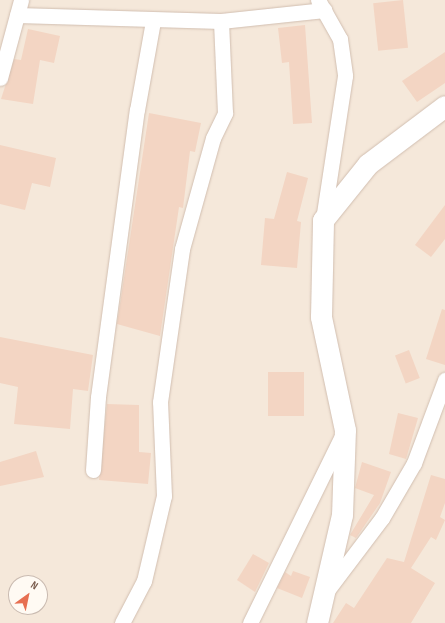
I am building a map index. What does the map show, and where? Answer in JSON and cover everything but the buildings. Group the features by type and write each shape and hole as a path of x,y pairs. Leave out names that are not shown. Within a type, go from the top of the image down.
{"main road":[{"path":"317,623 342,515 345,430 321,317 323,220 368,164 445,106"}],"street":[{"path":"0,78 21,0"},
{"path":"17,15 153,21 220,21 321,5 340,39 345,76 323,220"},
{"path":"93,470 98,397 137,110 153,21"},
{"path":"122,623 144,581 164,496 160,402 182,249 213,138 225,113 220,21"},
{"path":"324,595 382,518 414,463 445,380"},
{"path":"250,623 345,430"}],"shaded area":[{"path":"0,0 445,0 445,623 0,623"}]}
